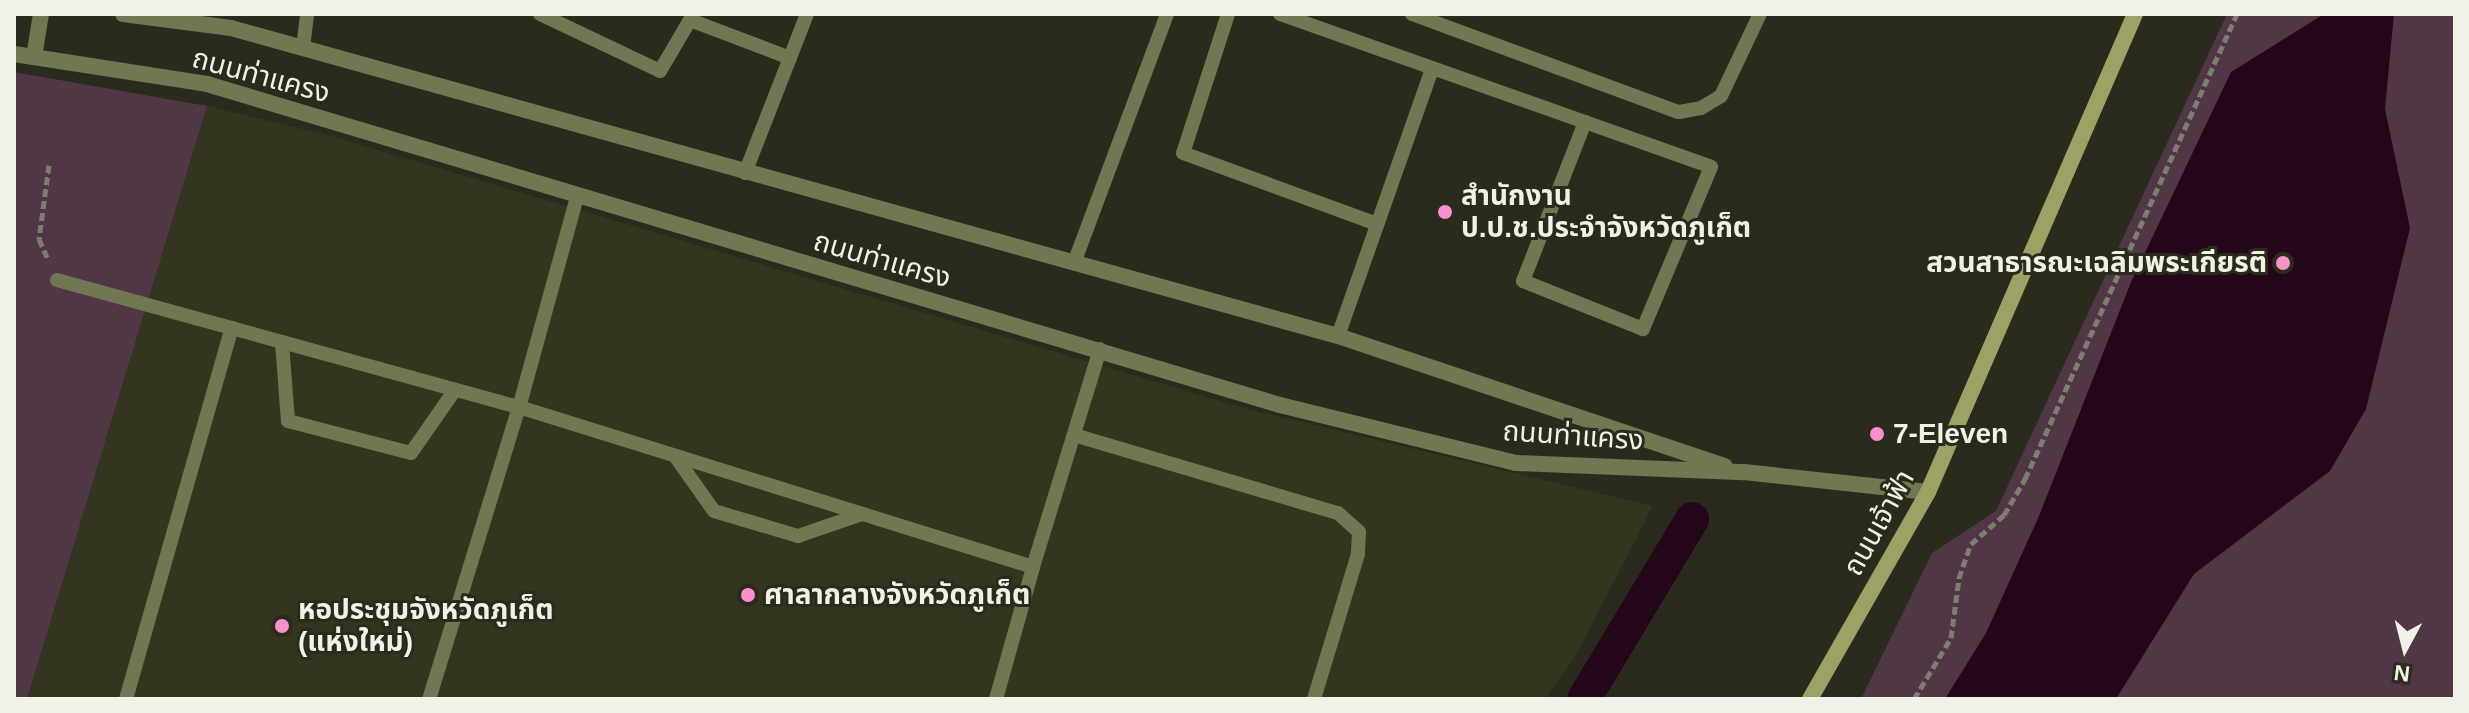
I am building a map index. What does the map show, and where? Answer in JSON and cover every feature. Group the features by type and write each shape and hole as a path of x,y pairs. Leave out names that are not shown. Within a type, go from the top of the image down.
{"main road":[{"name":"ถนนเจ้าฟ้า","path":"1810,699 1928,492 2135,14"}],"street":[{"path":"34,57 41,14"},
{"name":"ถนนท่าแครง","path":"123,14 231,28 1338,336 1744,472"},
{"name":"ถนนท่าแครง","path":"14,54 207,84 1280,405 1516,463 1744,472 1928,492"}],"lane":[{"path":"303,48 307,14"},
{"path":"540,14 660,71 690,20 790,58"},
{"path":"745,173 807,14"},
{"path":"1074,263 1167,14"},
{"path":"1228,14 1183,153 1377,224"},
{"path":"1280,14 1432,69 1585,122 1711,167 1643,329 1523,281 1585,122"},
{"path":"1412,14 1679,112 1701,108 1721,96 1760,14"},
{"path":"1338,336 1432,69"},
{"path":"429,699 519,407 577,197"},
{"path":"57,280 519,407 1033,567"},
{"path":"126,699 232,328"},
{"path":"282,342 288,421 411,453 455,390"},
{"path":"996,699 1100,349"},
{"path":"1074,435 1338,513 1359,532 1358,554 1314,699"},
{"path":"675,456 714,511 798,536 863,514"}],"path":[{"path":"1914,699 1951,638 1959,578 1971,544 2004,515 2025,479 2237,14"},
{"path":"49,165 39,239 57,280"}],"shaded area":[{"name":"สวนสาธารณะเฉลิมพระเกียรติ","path":"2227,14 2455,14 2455,699 1861,699 1932,553 1996,511"},
{"path":"2324,14 2394,14 2385,109 2410,228 2366,409 2330,471 2194,574 2116,699 1945,699 1986,633 2039,516 2131,282 2231,72"},
{"path":"14,72 207,106 27,699 14,699"},
{"path":"207,106 331,136 1247,409 1653,506 1575,657 1545,699 27,699"}],"waterway":[{"path":"1584,699 1692,519"}],"place":[{"name":"สำนักงาน ป.ป.ช.ประจำจังหวัดภูเก็ต","path":"1445,212"},
{"name":"สวนสาธารณะเฉลิมพระเกียรติ","path":"2283,263"},
{"name":"7-Eleven","path":"1877,434"},
{"name":"ศาลากลางจังหวัดภูเก็ต","path":"748,595"},
{"name":"หอประชุมจังหวัดภูเก็ต (แห่งใหม่)","path":"282,626"}]}
